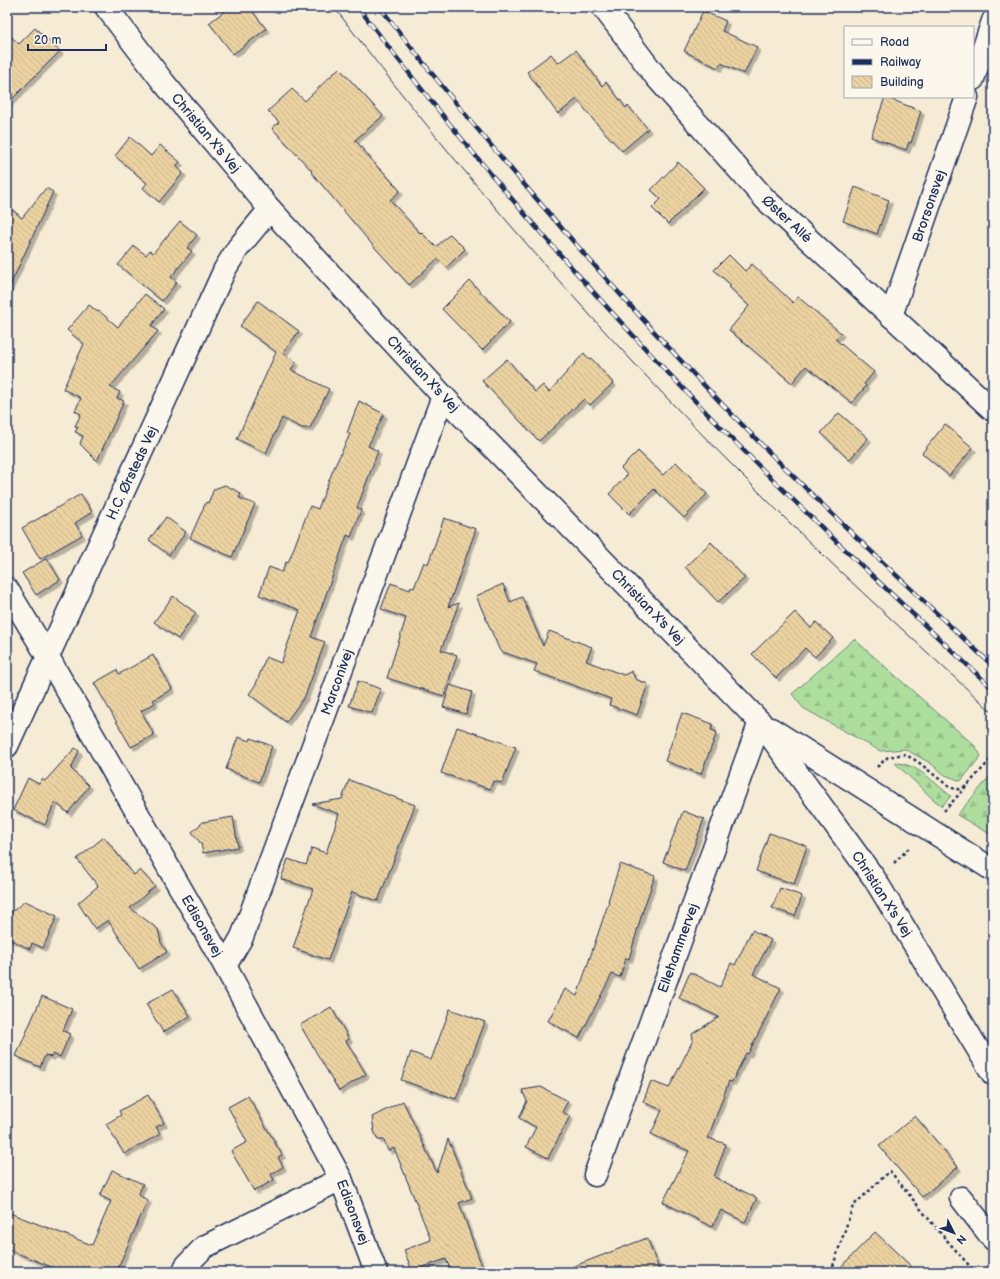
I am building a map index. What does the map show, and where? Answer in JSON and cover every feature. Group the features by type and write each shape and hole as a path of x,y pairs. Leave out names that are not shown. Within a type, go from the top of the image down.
{"street":[{"name":"Christian X's Vej","path":"106,7 164,83 270,209 443,396 760,722 874,878 993,1074"},
{"name":"Øster Allé","path":"603,7 657,78 765,199 993,410"},
{"path":"974,76 993,22"},
{"name":"Brorsonsvej","path":"891,316 967,98"},
{"name":"H.C. Ørsteds Vej","path":"7,746 224,269 238,248 270,209"},
{"name":"Marconivej","path":"225,966 242,937 443,396"},
{"name":"Edisonsvej","path":"7,590 48,657 225,966 341,1179 376,1272"},
{"name":"Christian X's Vej","path":"760,722 993,870"},
{"name":"Ellehammervej","path":"595,1175 760,722"},
{"path":"184,1272 186,1266 204,1247 341,1179"},
{"path":"961,1198 993,1239"}],"path":[{"path":"860,786 888,757 904,754 917,761 948,786 957,790 966,786"},
{"path":"955,799 993,757"},
{"path":"874,878 896,862 927,829"},
{"path":"835,1272 831,1270 853,1206 890,1171 936,1228 975,1272"}],"green space":[{"path":"854,639 975,746 981,756 961,781 945,775 930,763 905,749 880,751 803,708 792,694"},
{"path":"895,763 911,766 918,770 951,796 942,806"},
{"path":"993,773 993,836 957,815"}],"building":[{"path":"230,7 249,7 266,29 233,54 209,23"},
{"path":"703,11 726,21 722,31 757,47 744,74 721,63 718,68 684,51"},
{"path":"35,28 60,51 7,104 7,33 19,44"},
{"path":"576,50 602,86 606,82 626,108 628,106 648,129 622,151 595,122 577,99 558,114 527,72 551,54 558,63"},
{"path":"339,68 383,116 355,140 400,191 390,200 420,233 421,232 436,247 450,234 465,249 446,268 437,259 409,285 369,241 311,172 312,171 272,128 279,122 268,111 292,89 305,101"},
{"path":"885,98 921,111 911,143 909,142 906,150 871,137"},
{"path":"130,137 151,156 160,145 180,162 176,166 183,173 159,202 143,188 147,183 115,156"},
{"path":"678,162 704,188 668,224 652,208 661,199 651,190"},
{"path":"855,187 889,200 877,234 843,221"},
{"path":"46,188 53,192 7,292 7,205 22,218"},
{"path":"180,221 197,235 187,248 192,251 171,277 177,282 162,301 118,265 134,246 146,255 150,250 153,253"},
{"path":"729,255 745,271 752,264 793,303 798,297 841,333 835,339 874,372 864,384 866,386 852,403 806,366 792,383 729,330 749,306 729,287 731,285 714,270"},
{"path":"470,281 510,322 482,350 442,309"},
{"path":"145,294 164,309 151,326 158,331 110,387 120,392 117,398 124,401 97,461 80,444 83,436 75,432 78,427 75,426 81,414 75,411 81,398 63,389 84,344 67,330 89,305 98,312 99,311 118,327"},
{"path":"258,301 299,331 283,353 296,362 291,370 329,389 310,428 302,428 282,418 266,453 237,439 276,352 240,326"},
{"path":"584,353 589,359 591,358 613,383 590,405 584,399 539,441 482,381 507,359 535,392 543,385 549,392"},
{"path":"359,401 384,414 368,446 378,451 357,508 361,510 351,537 347,535 311,637 325,642 305,696 286,722 249,694 256,684 266,657 281,663 300,610 259,595 269,567 282,572 286,562 288,563 310,506 318,509 333,470 350,434 347,433"},
{"path":"839,413 868,438 849,460 821,433"},
{"path":"945,424 973,448 949,476 922,453"},
{"path":"638,451 663,475 676,462 707,494 684,518 654,489 629,514 609,494 627,475 621,468"},
{"path":"225,485 241,493 239,498 255,504 232,557 190,538 206,502 208,503 214,489"},
{"path":"81,494 92,512 75,523 82,535 40,559 22,528"},
{"path":"166,517 186,532 169,555 149,540"},
{"path":"444,518 476,529 448,607 459,603 441,650 457,655 444,696 387,678 406,618 381,609 391,583 410,590 411,587 414,588 424,562 428,564"},
{"path":"711,542 745,578 718,602 685,567"},
{"path":"47,558 60,580 36,595 22,573"},
{"path":"503,584 510,602 522,597 543,646 549,631 592,647 586,661 624,675 632,671 635,679 648,684 637,715 609,705 611,699 534,671 537,664 500,651 476,596"},
{"path":"173,596 196,613 178,639 154,622"},
{"path":"795,612 811,628 816,622 833,638 815,657 805,648 776,678 752,654"},
{"path":"153,655 172,689 153,700 155,703 141,711 154,735 131,747 94,683 117,670 119,674"},
{"path":"358,681 381,689 372,713 349,706"},
{"path":"450,685 472,692 466,714 443,707"},
{"path":"682,713 713,724 711,730 717,732 701,774 665,761"},
{"path":"457,727 516,747 502,783 493,781 490,789 441,773"},
{"path":"238,737 250,741 251,738 272,746 259,782 226,769"},
{"path":"75,748 79,751 71,769 89,786 68,813 55,802 45,825 13,810 28,778 39,784 42,779 45,781"},
{"path":"349,780 415,805 378,901 352,892 328,960 293,948 313,889 281,879 288,859 306,865 312,848 326,853 339,814 312,804 342,799"},
{"path":"683,811 704,819 685,871 663,862"},
{"path":"233,817 238,847 203,853 201,844 192,832 203,822"},
{"path":"769,833 807,846 794,884 756,871"},
{"path":"104,837 134,875 140,870 155,886 130,908 158,929 161,943 167,952 139,969 108,920 95,929 78,903 98,886 77,859"},
{"path":"620,864 655,876 643,910 629,959 626,958 620,977 612,974 579,1038 548,1021 565,989 577,996"},
{"path":"780,888 802,896 795,916 772,908"},
{"path":"25,901 57,916 43,948 32,943 30,949 7,938 7,916"},
{"path":"752,930 771,940 753,974 781,988 748,1054 746,1053 732,1082 729,1081 708,1138 726,1144 714,1177 757,1198 745,1222 721,1210 712,1227 663,1202 689,1151 651,1134 662,1110 643,1102 651,1081 669,1088 693,1040 692,1034 719,1017 679,998 690,972 720,987 731,963 735,965"},
{"path":"173,989 190,1016 163,1032 146,1004"},
{"path":"42,996 72,1009 63,1031 70,1034 60,1057 53,1054 51,1057 45,1055 40,1067 16,1056"},
{"path":"331,1007 349,1039 346,1041 366,1074 339,1091 300,1025"},
{"path":"450,1009 485,1022 456,1099 401,1080 411,1052 431,1060"},
{"path":"541,1087 568,1101 562,1112 570,1116 548,1158 526,1147 536,1127 519,1118 527,1101 522,1090"},
{"path":"148,1095 164,1123 156,1127 160,1134 124,1154 106,1124 121,1115 119,1111"},
{"path":"248,1096 282,1155 278,1157 283,1167 271,1174 274,1180 254,1191 231,1151 247,1142 228,1107"},
{"path":"403,1101 437,1173 448,1139 472,1198 459,1203 484,1272 451,1272 446,1259 412,1271 404,1250 431,1240 394,1148 388,1151 384,1140 378,1140 374,1131 372,1117"},
{"path":"915,1116 958,1167 922,1197 879,1146"},
{"path":"112,1170 143,1184 138,1195 148,1200 116,1272 64,1272 7,1249 7,1212 92,1245 111,1201 100,1196"},
{"path":"875,1232 917,1272 836,1272"},
{"path":"647,1238 660,1272 564,1272 564,1270"}],"tram line":[{"path":"334,7 382,69 481,190 532,250 637,366 691,423 806,539 993,713"}],"railway":[{"path":"358,7 405,68 502,187 603,303 655,359 790,497 876,580 993,689"},
{"path":"380,7 436,79 514,173 651,329 742,425 800,483 993,666"}]}
